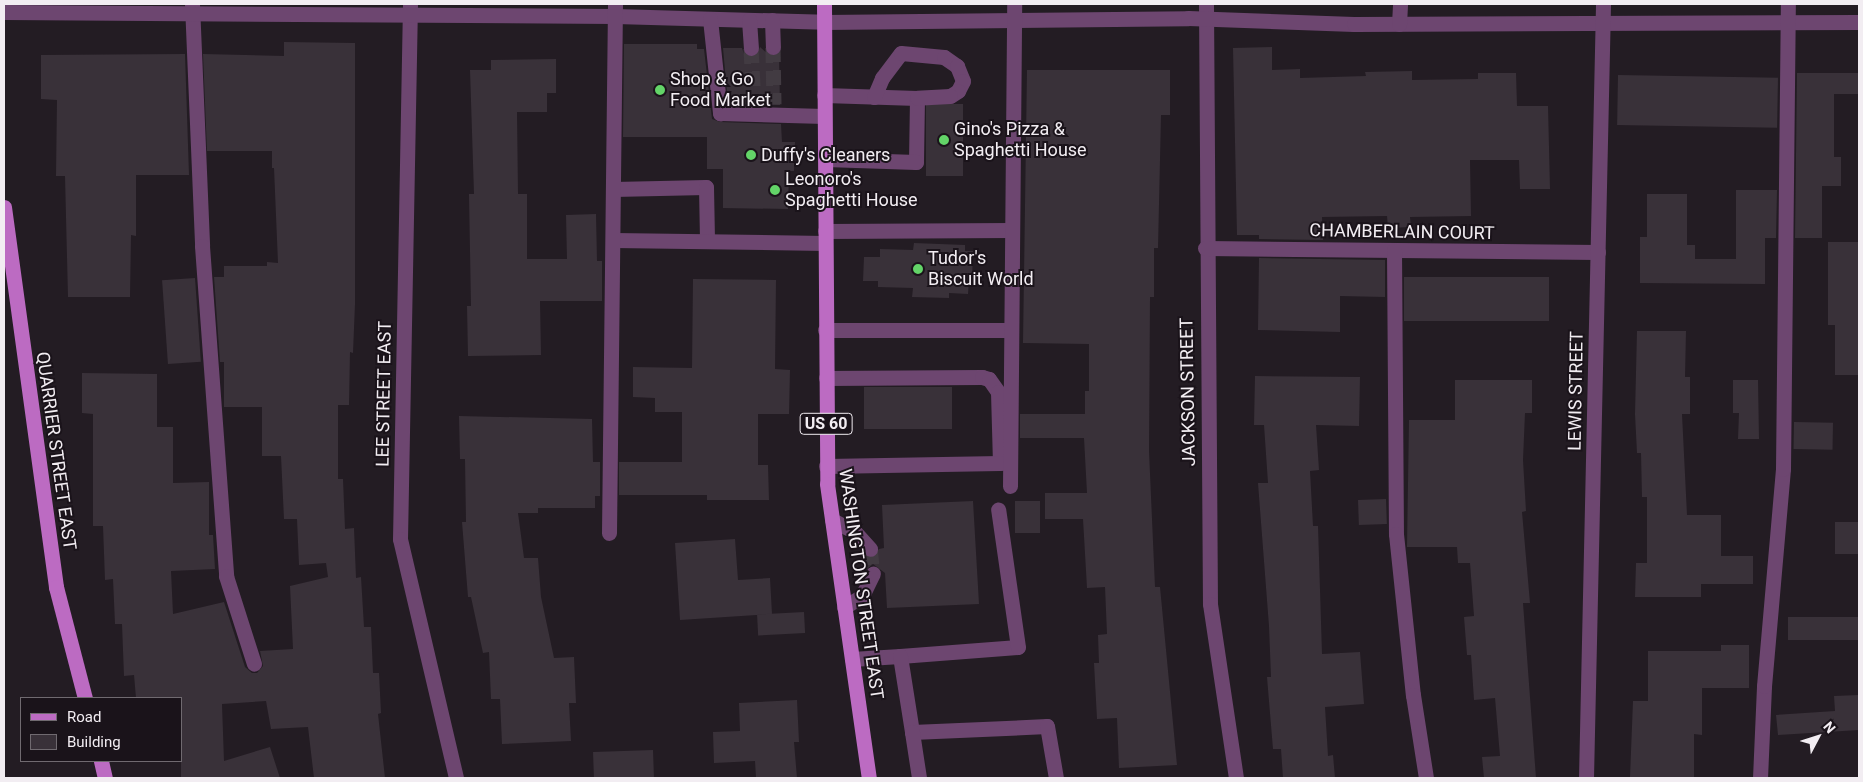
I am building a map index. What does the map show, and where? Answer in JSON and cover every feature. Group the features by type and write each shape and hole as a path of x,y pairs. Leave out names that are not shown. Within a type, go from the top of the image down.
{"main road":[{"name":"WASHINGTON STREET EAST","path":"824,4 826,466 869,778"},
{"name":"QUARRIER STREET EAST","path":"4,207 56,587 85,697"},
{"path":"101,762 105,778"}],"street":[{"path":"1010,486 1014,4"},
{"path":"1399,24 1400,4"},
{"name":"LEWIS STREET","path":"1586,778 1603,4"},
{"path":"1760,778 1764,686 1783,469 1788,4"},
{"path":"4,12 192,8 615,10 710,19 824,22 1014,20 1206,11 1399,24 1603,21 1859,22"},
{"path":"192,8 202,246 226,576 254,664"},
{"name":"LEE STREET EAST","path":"410,9 400,540 456,778"},
{"path":"609,533 615,10"},
{"name":"JACKSON STREET","path":"1206,11 1205,248 1210,604 1236,778"},
{"path":"710,19 720,113 754,109 775,109 824,116"},
{"path":"749,20 751,48"},
{"path":"772,20 773,47"},
{"path":"824,95 874,97 917,98 950,96 958,92 963,82 957,66 944,57 901,54 892,63 874,97"},
{"path":"825,159 916,162 917,98"},
{"path":"613,189 706,187 707,242"},
{"path":"613,240 707,242 1012,230"},
{"name":"CHAMBERLAIN COURT","path":"1205,248 1598,252"},
{"path":"1394,250 1396,534 1413,695 1426,778"},
{"path":"826,330 1012,330"},
{"path":"826,378 982,377 989,379 998,392 1000,463 826,466"},
{"path":"852,659 1018,647 998,509"},
{"path":"832,520 854,531 870,549"},
{"path":"844,606 862,596 873,573"},
{"path":"900,656 919,778"},
{"path":"912,732 1047,726 1056,778"}],"building":[{"path":"284,42 355,43 355,304 353,353 350,352 349,405 338,405 338,479 343,479 345,529 354,528 356,578 361,577 364,627 371,627 373,673 379,673 381,713 378,714 385,778 314,778 308,727 271,729 266,701 222,704 224,761 270,747 280,778 181,778 182,697 136,697 134,675 124,676 122,624 115,624 113,579 105,580 103,526 93,526 93,414 82,413 82,373 157,374 157,427 173,427 173,483 209,482 209,535 213,535 215,569 171,571 173,614 224,602 245,667 252,673 257,673 263,666 260,651 293,649 290,586 328,577 326,563 299,565 297,519 284,519 281,456 262,456 262,407 224,407 224,362 220,362 214,277 224,277 224,266 267,266 267,262 278,263 272,151 207,151 203,54 284,56"},
{"path":"624,44 697,44 697,49 704,49 712,119 720,122 781,124 782,142 795,142 794,171 789,171 788,209 723,208 723,169 707,169 707,137 623,137"},
{"path":"760,47 769,55 779,54 780,105 728,104 723,48 742,48 744,54 751,57 757,55"},
{"path":"1272,47 1272,70 1300,69 1300,78 1366,76 1365,72 1412,71 1412,80 1478,79 1478,73 1516,73 1517,106 1548,106 1550,189 1520,189 1519,160 1470,160 1471,216 1410,217 1411,227 1388,228 1387,216 1322,217 1323,240 1259,239 1259,235 1237,235 1233,48"},
{"path":"185,54 189,175 136,175 136,236 131,235 130,297 68,297 65,176 56,176 57,100 41,99 41,55"},
{"path":"556,59 556,93 547,93 547,112 517,112 518,194 527,194 527,259 567,259 566,215 596,214 597,261 602,261 602,301 540,301 541,355 468,356 467,306 471,306 469,194 474,194 470,70 491,70 491,60"},
{"path":"1027,70 1170,70 1170,115 1161,115 1158,248 1154,248 1154,297 1150,297 1149,451 1155,587 1160,587 1177,765 1119,768 1117,718 1097,719 1094,663 1099,663 1098,635 1107,634 1105,587 1087,588 1083,519 1045,519 1045,493 1087,493 1084,438 1020,438 1020,414 1085,414 1085,391 1089,391 1089,344 1023,343"},
{"path":"1797,73 1859,73 1859,94 1834,94 1834,157 1841,157 1841,186 1822,186 1822,238 1795,238"},
{"path":"1618,75 1778,78 1777,128 1617,125"},
{"name":"Gino's Pizza & Spaghetti House","path":"926,104 963,104 963,176 926,176"},
{"path":"1736,190 1777,190 1776,238 1765,238 1765,284 1640,283 1640,237 1647,237 1647,194 1687,194 1687,245 1695,245 1695,259 1736,259"},
{"path":"1828,242 1859,242 1859,375 1835,375 1835,325 1828,325"},
{"name":"Tudor's Biscuit World","path":"914,243 965,245 965,251 973,251 972,280 969,280 968,294 949,293 949,298 912,297 913,288 878,287 878,281 863,281 864,257 880,257 880,249 913,250"},
{"path":"1259,258 1385,260 1385,297 1340,296 1340,332 1258,330"},
{"path":"1404,277 1549,277 1549,321 1404,321"},
{"path":"195,278 201,362 168,364 162,280"},
{"path":"693,279 776,280 775,369 790,370 789,414 758,414 758,465 768,465 769,500 707,500 707,495 619,495 619,462 682,462 682,412 655,412 655,398 633,397 633,367 692,368"},
{"path":"1637,331 1686,331 1685,377 1690,377 1690,414 1682,414 1687,515 1721,515 1721,556 1753,556 1753,584 1701,584 1701,597 1635,597 1636,563 1647,563 1647,497 1642,497 1641,453 1637,453 1635,414"},
{"path":"1255,376 1360,377 1359,426 1316,425 1319,470 1310,471 1313,526 1318,526 1322,654 1360,652 1364,704 1325,707 1328,756 1333,755 1335,778 1283,778 1281,749 1273,749 1267,677 1271,677 1269,626 1258,483 1268,483 1264,425 1254,425"},
{"path":"1455,380 1532,380 1532,413 1525,413 1523,460 1526,511 1522,512 1530,603 1523,603 1536,778 1484,778 1482,757 1500,756 1495,698 1474,700 1471,655 1467,655 1464,617 1474,616 1470,563 1458,563 1457,547 1407,547 1409,420 1455,420"},
{"path":"1733,380 1758,380 1759,439 1738,439 1739,413 1733,413"},
{"path":"864,387 952,387 952,429 864,429"},
{"path":"459,416 592,419 593,462 600,462 600,496 595,496 595,508 538,508 538,513 518,513 524,558 538,558 541,597 554,658 574,657 576,703 569,703 571,741 502,744 500,699 491,699 489,652 483,653 471,597 468,597 462,522 466,522 465,459 460,459"},
{"path":"1794,422 1833,423 1833,450 1794,449"},
{"path":"1386,499 1387,524 1359,525 1358,500"},
{"path":"973,501 979,604 887,608 885,573 873,564 862,573 861,553 871,558 879,549 884,548 882,505"},
{"path":"1015,501 1040,501 1040,533 1015,533"},
{"path":"1835,522 1859,522 1859,554 1835,554"},
{"path":"735,539 738,580 770,578 772,614 680,620 675,543"},
{"path":"804,612 805,633 758,635 757,614"},
{"path":"1788,617 1859,617 1859,640 1788,640"},
{"path":"1721,645 1749,645 1749,688 1702,688 1702,735 1694,734 1694,778 1630,777 1633,701 1648,701 1648,651 1721,651"},
{"path":"1859,695 1859,730 1778,735 1776,715 1835,711 1834,696"},
{"path":"797,700 799,742 794,742 797,778 756,778 755,761 714,763 713,732 740,731 739,703"},
{"path":"653,750 654,778 594,778 593,752"}],"tunnel":[{"path":"773,47 774,104"},
{"path":"751,48 754,105"},
{"path":"870,549 873,573"}],"place":[{"name":"Shop & Go Food Market","path":"660,90"},
{"name":"Gino's Pizza & Spaghetti House","path":"944,140"},
{"name":"Duffy's Cleaners","path":"751,155"},
{"name":"Leonoro's Spaghetti House","path":"775,190"},
{"name":"Tudor's Biscuit World","path":"918,269"}]}
